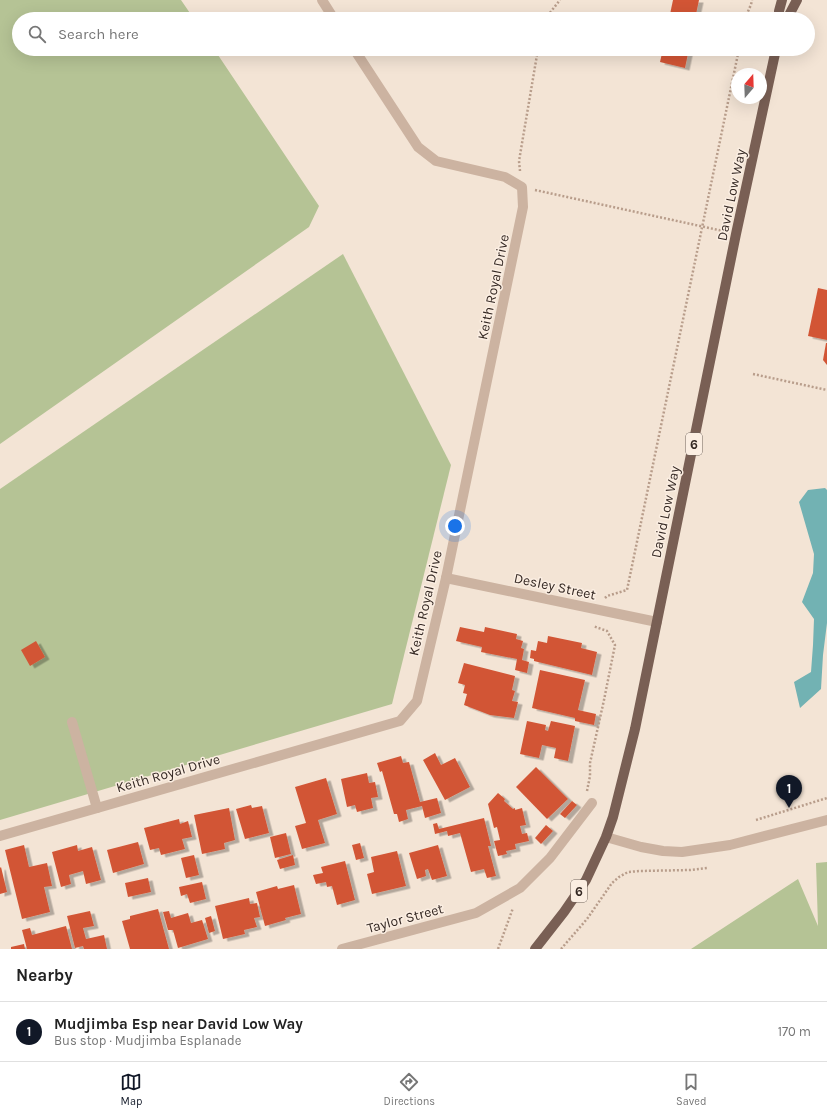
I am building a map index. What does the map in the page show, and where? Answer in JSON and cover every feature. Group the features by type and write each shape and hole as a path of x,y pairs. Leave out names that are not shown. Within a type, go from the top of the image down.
{"main road":[{"path":"780,12 782,0"},
{"path":"790,12 796,0"},
{"name":"David Low Way","path":"535,949 564,912 586,880 606,837 613,817 635,729 736,234 774,56"},
{"name":"David Low Way","path":"531,949 542,940"}],"street":[{"path":"322,0 330,12"},
{"path":"359,56 418,148 436,161 505,177 522,187"},
{"name":"Keith Royal Drive","path":"0,836 400,721 417,701 446,578 523,207 522,187"},
{"name":"Desley Street","path":"446,578 657,622"},
{"path":"72,722 97,808"},
{"name":"Taylor Street","path":"342,949 476,913 520,888 550,858 589,800"},
{"path":"606,837 641,847 663,851 682,852 730,845 827,820"}],"path":[{"path":"551,12 560,0"},
{"path":"747,12 752,4 752,0"},
{"path":"537,56 519,161 522,187 736,234"},
{"path":"596,609 607,596 627,590 738,56"},
{"path":"753,374 827,390"},
{"path":"589,800 590,763 615,645 606,631 593,626"},
{"path":"756,820 827,798"},
{"path":"561,949 587,919 612,882 628,872 708,868"},
{"path":"498,949 520,888"}],"green space":[{"path":"0,0 181,0 189,12 12,12 12,56 219,56 319,206 309,227 0,444"},
{"path":"343,254 451,465 392,704 0,820 0,489"},
{"path":"827,862 827,949 691,949 798,879 818,926 816,863"}],"water":[{"path":"825,488 827,490 827,623 821,689 800,708 794,682 811,672 814,619 802,602 813,573 814,554 799,502 808,490"}],"building":[{"path":"673,0 699,0 696,12 670,12"},
{"path":"661,56 688,56 685,68 660,62"},
{"path":"818,288 827,290 827,340 808,336"},
{"path":"827,343 827,365 823,360"},
{"path":"460,627 484,632 485,627 517,634 516,639 523,641 521,648 524,649 522,660 529,662 527,673 515,670 517,659 481,652 482,647 456,641"},
{"path":"548,636 582,643 581,648 597,652 592,675 534,661 534,659 530,658 531,650 536,651 538,641 547,643"},
{"path":"36,641 45,657 30,666 21,650"},
{"path":"464,663 515,676 512,690 515,691 512,701 518,702 514,718 490,715 464,705 467,694 463,693 465,685 458,683"},
{"path":"540,670 585,680 578,710 596,714 594,725 575,721 575,718 532,708"},
{"path":"527,721 546,725 545,730 548,731 551,721 575,726 568,761 554,758 556,748 542,745 539,758 520,754"},
{"path":"435,753 441,765 455,758 470,787 445,800 423,760"},
{"path":"401,756 403,763 409,762 420,802 437,798 441,813 425,818 422,806 406,810 408,819 399,822 397,814 394,814 382,771 380,772 377,763"},
{"path":"536,767 568,799 547,819 516,787"},
{"path":"367,773 369,783 375,782 378,797 371,798 373,808 357,812 355,805 347,807 341,779"},
{"path":"326,778 337,814 318,820 325,843 302,849 295,826 306,823 295,787"},
{"path":"498,793 513,809 515,808 515,810 522,808 526,825 520,826 522,834 527,833 529,841 515,844 516,849 506,851 507,854 498,856 494,841 500,840 497,827 494,828 488,804"},
{"path":"572,801 577,805 565,818 560,814"},
{"path":"251,805 252,808 262,806 269,833 245,839 236,809"},
{"path":"229,808 235,840 224,843 225,849 202,854 194,815"},
{"path":"484,818 491,846 488,846 496,876 487,878 484,869 471,872 460,833 448,836 447,831 435,834 433,824 437,823 439,829"},
{"path":"179,819 180,824 188,821 192,837 182,839 185,849 161,855 159,848 150,850 144,828"},
{"path":"546,825 553,831 541,844 535,838"},
{"path":"286,833 291,854 275,858 270,837"},
{"path":"138,842 144,864 113,873 107,850"},
{"path":"360,843 364,858 356,860 352,845"},
{"path":"24,845 29,867 47,863 52,886 44,887 50,912 22,919 5,850"},
{"path":"77,845 78,851 92,847 101,880 86,884 83,871 69,875 71,884 61,887 52,852"},
{"path":"438,845 447,876 432,880 428,869 425,870 426,876 417,879 409,853"},
{"path":"397,851 406,886 372,894 367,874 374,872 371,857"},
{"path":"194,855 199,875 186,878 181,858"},
{"path":"293,855 295,865 280,869 277,860"},
{"path":"345,861 355,900 337,905 332,886 327,887 326,882 316,884 313,875 323,873 321,867"},
{"path":"1,867 7,892 0,894 0,868"},
{"path":"148,878 151,892 128,897 125,883"},
{"path":"202,882 206,899 190,903 187,894 181,896 179,887"},
{"path":"294,885 301,914 285,918 286,920 265,926 256,892 277,886 278,889"},
{"path":"249,898 250,904 257,903 260,917 254,918 257,927 244,930 245,934 223,939 215,906"},
{"path":"158,909 169,949 130,949 122,921 130,919 130,916"},
{"path":"90,911 94,926 83,928 86,939 104,935 107,949 84,949 83,946 75,948 67,916"},
{"path":"169,911 171,918 188,913 191,923 202,920 208,939 178,948 173,930 168,930 163,912"},
{"path":"211,916 215,931 209,933 205,918"},
{"path":"66,926 72,949 27,949 22,930 30,928 32,935"},
{"path":"24,944 25,949 11,949 11,947"}],"place":[{"name":"Mudjimba Esp near David Low Way","path":"789,808"}]}
